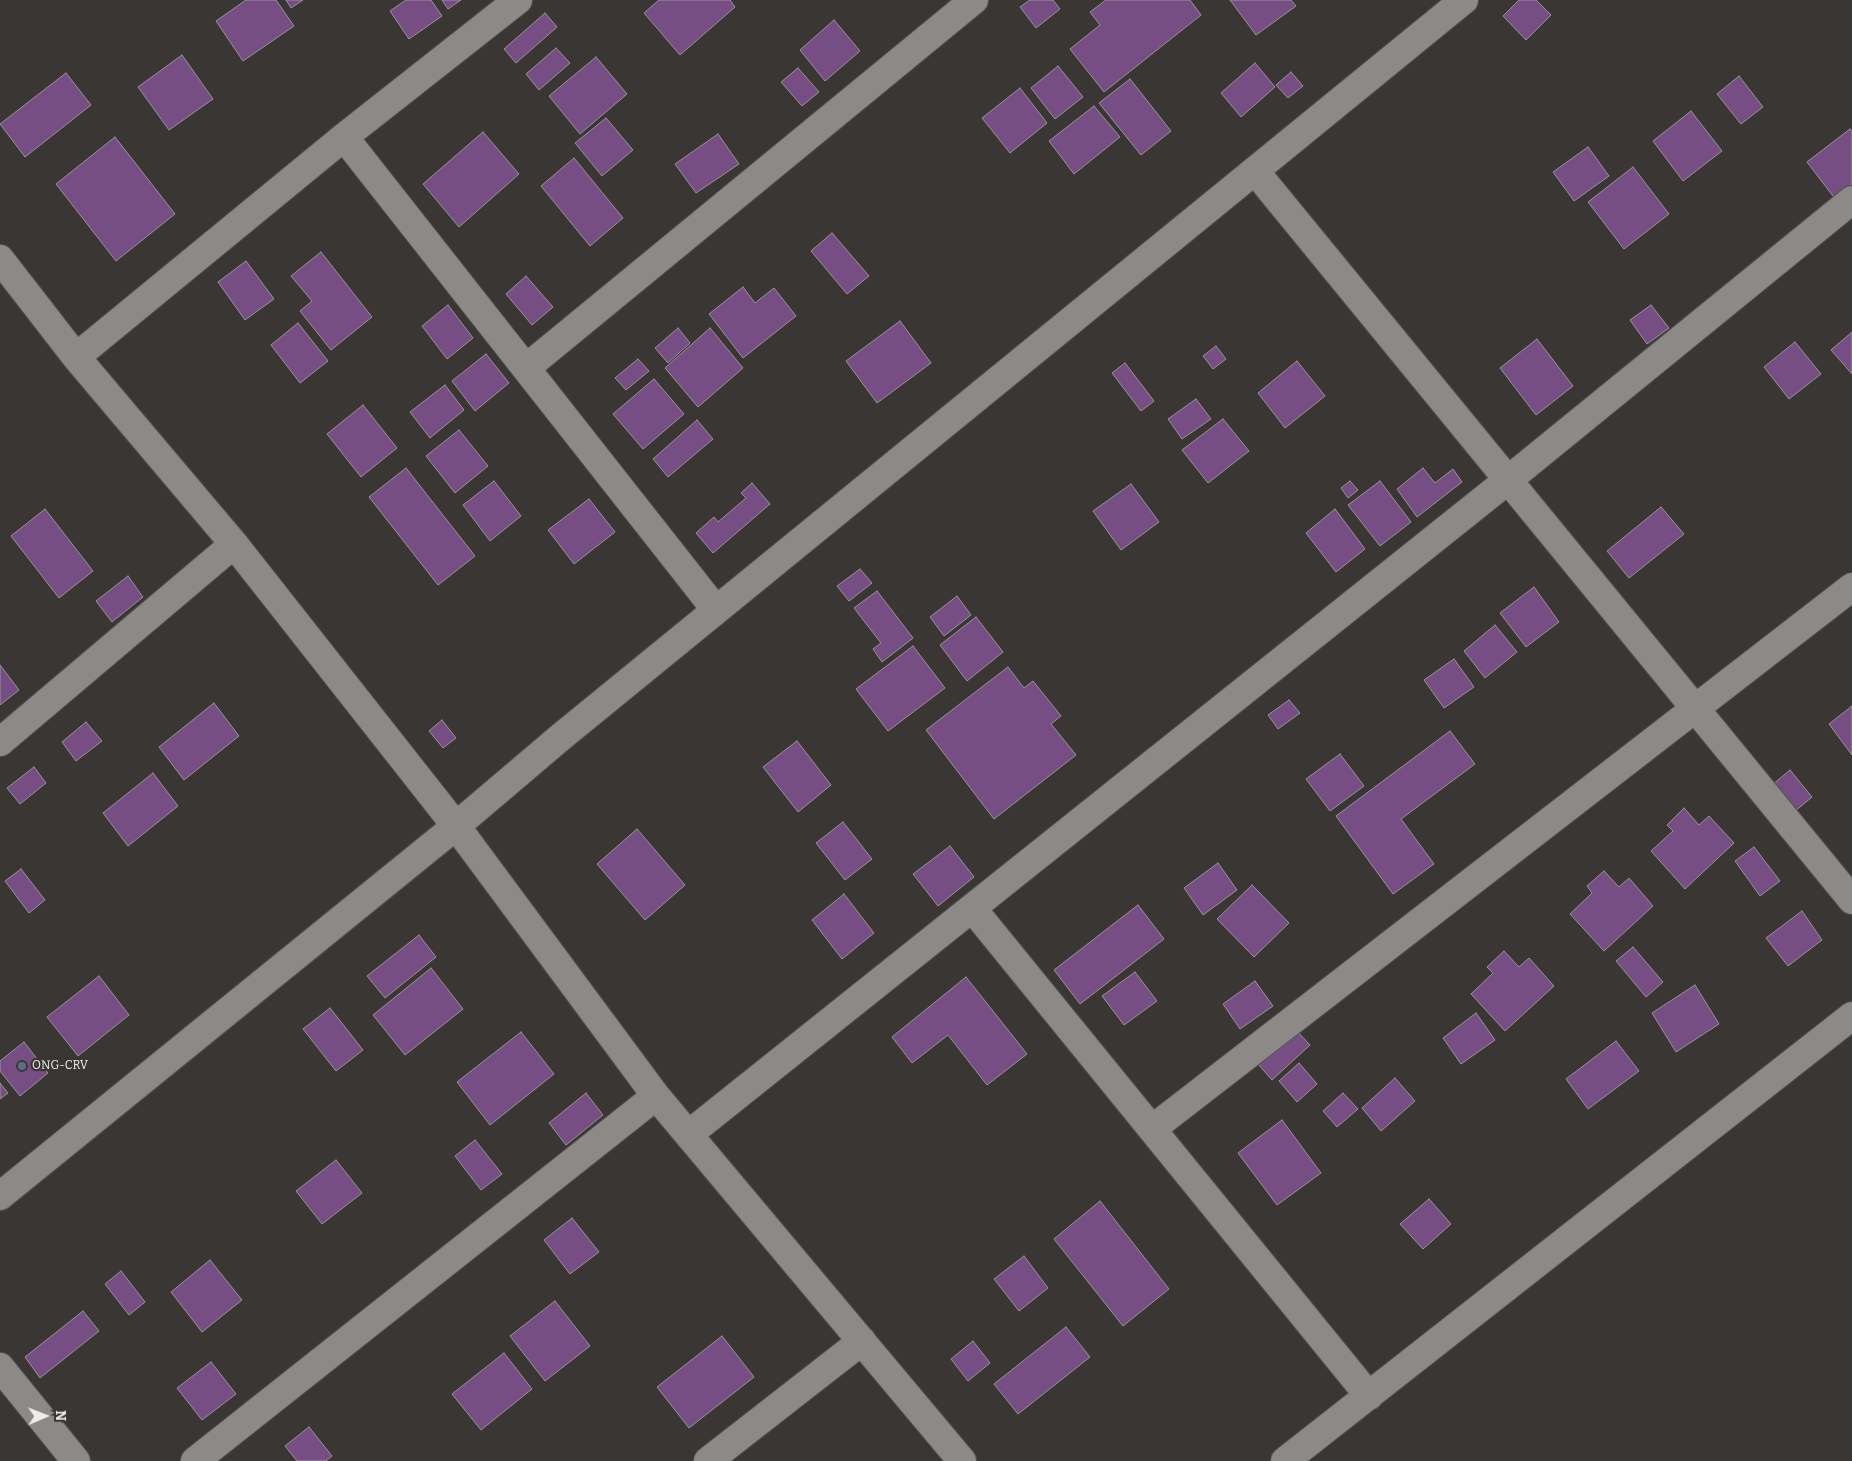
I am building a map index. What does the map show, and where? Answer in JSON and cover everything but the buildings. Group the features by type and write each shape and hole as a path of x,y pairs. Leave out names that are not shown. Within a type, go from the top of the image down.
{"street":[{"path":"76,357 344,137 518,0"},
{"path":"526,368 974,0"},
{"path":"0,1196 456,826 562,736 1464,0"},
{"path":"344,137 716,610"},
{"path":"1255,171 1852,900"},
{"path":"689,1134 1508,480 1852,200"},
{"path":"0,259 76,357 234,544 456,826 656,1096 962,1461"},
{"path":"0,742 234,544"},
{"path":"1152,1130 1852,587"},
{"path":"972,908 1369,1396"},
{"path":"1285,1461 1852,1016"},
{"path":"195,1461 656,1096"},
{"path":"708,1461 862,1341"},
{"path":"0,1367 76,1461"}],"place":[{"name":"ONG-CRV","path":"22,1066"}]}
